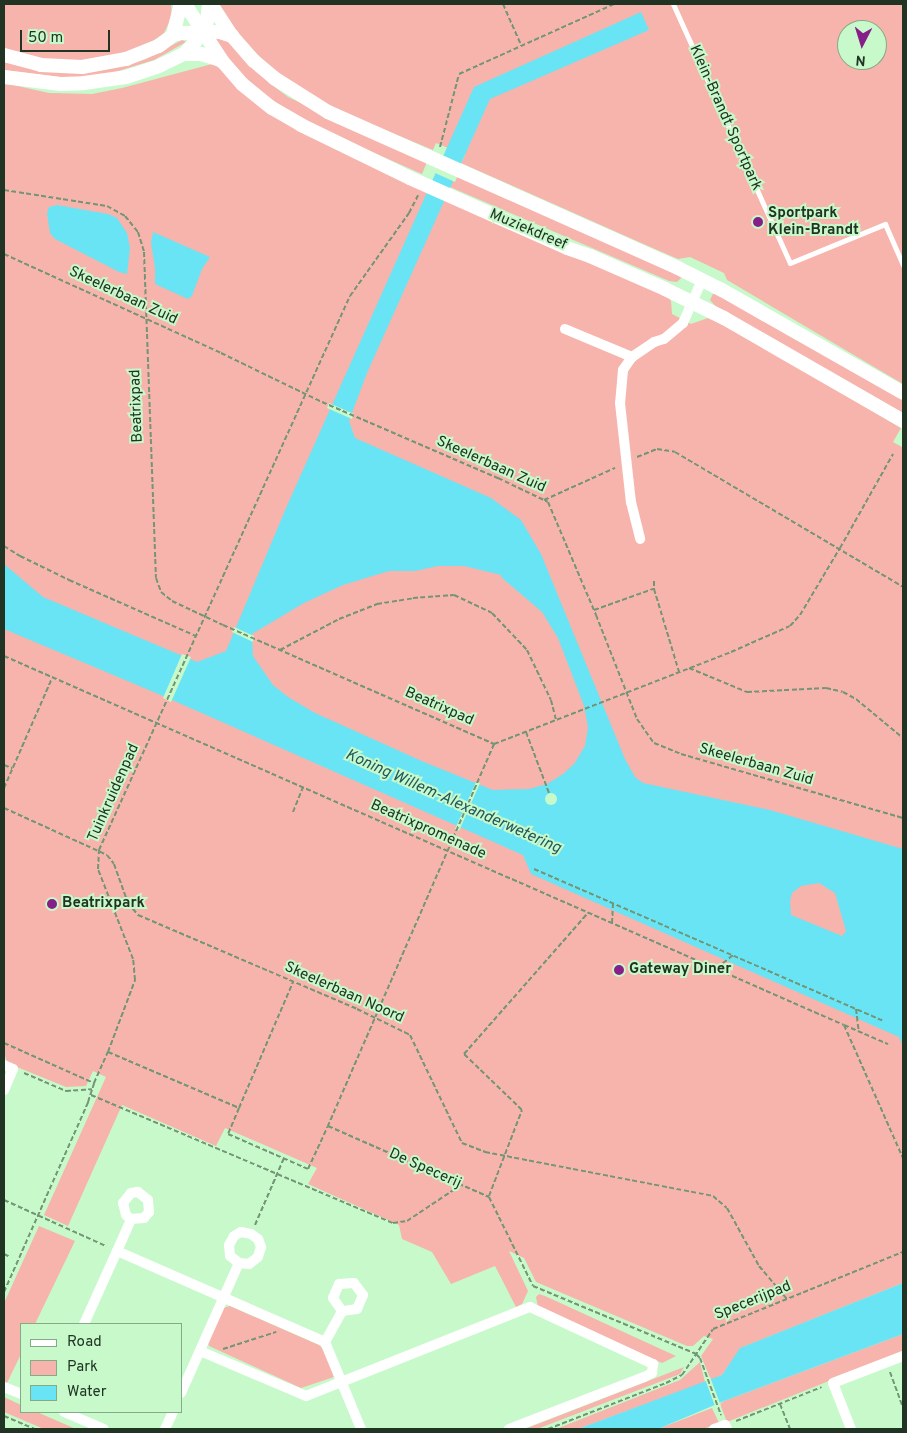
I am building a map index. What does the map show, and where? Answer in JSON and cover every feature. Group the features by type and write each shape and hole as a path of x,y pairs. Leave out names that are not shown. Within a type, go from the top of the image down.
{"main road":[{"path":"174,35 181,4"},
{"name":"Muziekdreef","path":"185,4 221,60 242,84 272,108 410,178 692,302 903,421"},
{"path":"184,54 202,32 208,21 210,4"},
{"name":"Muziekdreef","path":"210,4 232,36 254,61 300,95 328,112 702,280 903,393"},
{"path":"4,55 30,63 58,67 100,65 147,51 174,35 220,32 232,36"},
{"path":"4,76 60,84 104,82 153,68 184,54 201,54 221,60"}],"street":[{"path":"640,539 631,502 620,404 620,383 623,370 632,357 674,332 683,323 702,280"},
{"path":"565,329 632,357"},
{"path":"4,1090 8,1067"},
{"path":"84,1323 131,1219"},
{"path":"241,1232 251,1234 258,1239 261,1247 258,1257 249,1264 239,1263 230,1256 228,1245 234,1236 241,1232"},
{"path":"117,1251 325,1342 362,1429"},
{"path":"182,1391 239,1263"},
{"path":"200,1351 306,1396 530,1307 653,1364 652,1373 644,1377 509,1429"},
{"path":"325,1342 342,1310"},
{"path":"851,1429 833,1383 903,1356"},
{"path":"4,1387 20,1394"},
{"path":"66,1413 104,1429"},
{"path":"165,1429 173,1413"},
{"path":"714,1429 726,1427"}],"lane":[{"name":"Klein-Brandt Sportpark","path":"673,4 790,263 885,224 903,265"}],"path":[{"path":"503,4 521,46"},
{"name":"Beatrixpad","path":"4,190 108,206 125,216 138,232 144,252 144,318 156,578 161,592 172,601 222,625 494,744"},
{"name":"Skeelerbaan Zuid","path":"4,254 322,402 498,478 548,502 594,610 637,719 654,743 681,754 903,818"},
{"name":"Tuinkruidenpad","path":"4,1292 90,1095 135,980 133,959 98,869 100,850 305,394"},
{"path":"543,500 651,450 666,449 840,548 903,587"},
{"path":"293,982 228,1134 308,1169 494,744 614,698 790,626 800,615 893,454"},
{"path":"4,546 69,580 196,636"},
{"path":"654,581 654,589 679,672"},
{"path":"594,610 654,589"},
{"path":"280,650 339,619 377,604 413,598 454,595 492,613 527,650 551,700 556,720"},
{"name":"Beatrixpromenade","path":"4,656 888,1044"},
{"path":"689,668 747,692 826,688 843,692 856,699 903,738"},
{"path":"4,788 52,677"},
{"path":"526,732 549,793"},
{"path":"4,765 12,768"},
{"path":"293,812 303,787"},
{"name":"Skeelerbaan Noord","path":"4,808 100,850 107,855 114,864 128,903 138,915 410,1034 462,1143 503,1155 713,1196 727,1208 758,1266 787,1299"},
{"path":"534,869 884,1021"},
{"path":"612,922 613,903"},
{"path":"588,912 464,1054 522,1110 503,1155 489,1197 533,1286 696,1354 706,1374 720,1413"},
{"path":"717,968 733,955"},
{"path":"855,1008 859,1032"},
{"path":"844,1025 903,1158"},
{"path":"4,1043 94,1083"},
{"path":"108,1052 239,1108"},
{"path":"8,1067 66,1091 92,1089"},
{"path":"90,1095 393,1223 407,1221 462,1185"},
{"name":"De Specerij","path":"328,1126 489,1197"},
{"path":"251,1234 284,1158"},
{"path":"4,1200 117,1251"},
{"name":"Specerijpad","path":"548,1429 682,1375 713,1329 903,1252"},
{"path":"4,1254 10,1257"},
{"path":"214,1357 217,1350 280,1331 283,1324"},
{"path":"886,1362 903,1407"},
{"path":"726,1427 833,1383"},
{"path":"780,1404 790,1429"},
{"path":"4,1416 34,1429"}],"green space":[{"path":"4,4 171,4 172,16 164,33 144,47 90,62 42,60 4,49"},
{"name":"Sportpark Klein-Brandt","path":"219,4 903,4 903,384 727,280 724,273 690,257 678,259 461,163 465,155 436,143 433,150 323,104 289,84 258,55 230,24"},
{"path":"211,36 227,40 268,82 288,97 427,162 422,174 302,121 278,107 238,73"},
{"path":"182,40 186,42 154,60 102,76 67,78 4,70 4,61 127,65 146,59"},
{"name":"Beatrixpark","path":"212,64 223,70 265,107 667,295 671,301 672,314 691,324 708,318 722,322 901,428 893,442 902,447 903,445 903,1283 741,1348 722,1375 711,1380 701,1356 713,1339 704,1336 693,1346 687,1346 536,1282 524,1258 509,1251 528,1291 522,1304 516,1307 495,1266 451,1284 432,1252 402,1239 399,1225 308,1184 317,1168 225,1128 216,1146 122,1105 68,1226 44,1215 106,1077 93,1071 86,1086 66,1087 7,1063 4,1052 4,83 49,93 92,94"},
{"path":"455,175 679,272 681,278 677,282 669,281 450,187"},
{"path":"713,294 719,294 796,340 817,349 903,396 903,413 816,367 719,310 710,300"},
{"path":"39,1226 75,1241 35,1323 20,1323 20,1356 7,1383 4,1382 4,1303"},
{"path":"539,1294 676,1356 662,1363 538,1307 536,1297"},
{"path":"230,1306 319,1345 324,1350 334,1377 301,1388 209,1346 208,1343 223,1308"},
{"path":"903,1334 903,1351 727,1422 720,1404 724,1401"},
{"path":"700,1362 705,1382 578,1429 556,1429 680,1380"},
{"path":"684,1367 680,1374 537,1429 525,1429"},
{"path":"4,1397 20,1405 20,1413 39,1413 76,1429 44,1429 4,1412"},
{"path":"712,1408 719,1423 703,1429 658,1429"}],"water":[{"name":"Koning Willem-Alexanderwetering","path":"641,12 649,30 490,99 367,373 349,421 355,438 491,498 521,520 541,554 625,759 635,777 643,783 770,810 903,849 903,1046 899,1037 531,874 523,855 163,696 4,629 4,564 43,597 197,662 226,651 286,508 474,87","holes":["438,566 464,566 501,575 502,578 542,612 558,638 584,706 588,727 585,746 574,764 547,784 529,789 493,790 424,762 315,713 288,697 273,685 253,656 252,634 304,603 343,585 389,571 415,571","819,883 835,893 846,931 842,936 791,915 790,901 792,893 801,886"]},
{"path":"57,205 108,214 117,218 127,233 130,248 127,274 119,272 55,239 50,233 47,213 49,207"},
{"path":"153,232 210,257 202,269 192,296 188,299 155,284 155,268 151,243"},
{"path":"903,1283 903,1334 724,1401 658,1429 578,1429 722,1375 740,1348"}],"pier":[{"path":"439,157 462,167 455,182 433,172"},
{"path":"329,403 354,414 352,419 327,408"},
{"path":"234,627 254,636 253,642 232,632"},
{"path":"182,654 191,657 171,702 163,698"},
{"path":"476,782 480,783 459,831 455,829"},
{"path":"553,793 556,794 556,804 549,805 546,804 545,797 546,794"},
{"path":"710,1377 721,1406 716,1409 705,1379"}],"place":[{"name":"Sportpark Klein-Brandt","path":"758,222"},
{"name":"Beatrixpark","path":"52,904"},
{"name":"Gateway Diner","path":"619,970"}]}
